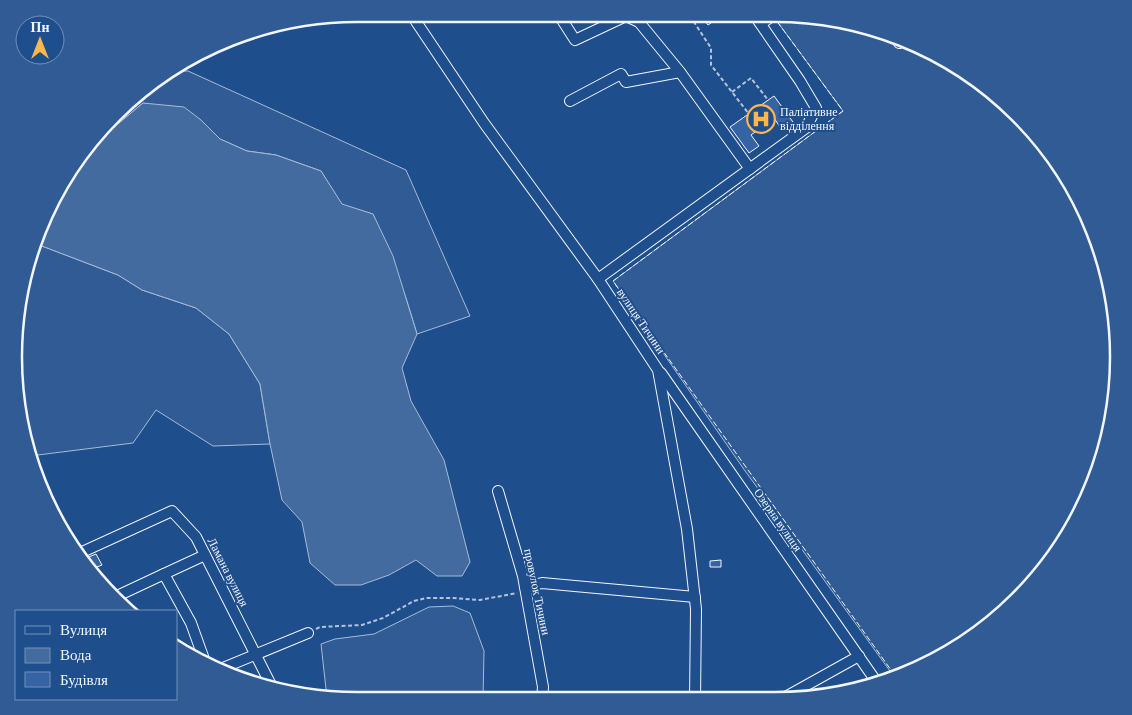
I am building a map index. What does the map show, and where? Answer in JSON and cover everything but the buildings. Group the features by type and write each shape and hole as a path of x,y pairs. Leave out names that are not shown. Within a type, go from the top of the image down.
{"street":[{"name":"вулиця Тичини","path":"416,22 484,123 598,279 658,370 687,529 695,597 694,692"},
{"path":"563,22 575,40 613,22"},
{"path":"639,22 680,72 750,169"},
{"path":"598,279 806,128 816,108 759,22"},
{"path":"570,101 620,74 626,82 680,72"},
{"name":"Озерна вулиця","path":"658,370 873,677"},
{"name":"провулок Тичини","path":"498,491 523,576 543,692"},
{"name":"Ламана вулиця","path":"84,551 172,510 196,537 268,680"},
{"path":"121,594 205,555"},
{"path":"164,574 191,623 202,654"},
{"path":"525,587 542,583 695,597"},
{"path":"227,666 308,633"},
{"path":"794,692 858,656"}],"path":[{"path":"694,22 711,48 711,65 749,114"},
{"path":"732,92 751,78 768,100"},
{"path":"308,633 320,627 362,626 383,618 414,601 426,598 480,600 516,594 525,587"}],"shaded area":[{"path":"778,22 818,25 840,29 882,40 903,48 942,67 961,79 1011,121 1053,171 1075,209 1092,250 1098,271 1107,314 1109,336 1110,358 1107,401 1098,444 1092,465 1075,506 1053,544 1011,594 978,623 942,648 890,672 743,468 613,281 843,111"},
{"path":"184,71 188,71 406,170 470,316 417,334 406,298 373,214 342,205 321,171 276,155 247,151 220,139 201,120 143,103 119,123 171,79"},
{"path":"42,246 118,275 142,290 196,308 229,334 260,384 270,444 213,446 156,410 133,443 37,455 25,401 22,358 25,314"},
{"path":"453,606 470,613 484,651 483,692 326,691 321,644 335,639 374,634 429,607"}],"water":[{"path":"143,103 184,107 201,120 220,139 247,151 276,155 321,171 342,204 373,214 393,256 417,334 402,368 411,401 444,460 470,562 462,576 437,576 416,560 389,575 361,585 335,585 310,563 302,522 282,500 260,384 229,334 196,308 142,290 118,275 42,246 67,190 92,154 119,123"}],"fence":[{"path":"778,22 843,111 613,281 892,671"}],"place":[{"name":"Паліативне відділення","path":"761,119"}]}
